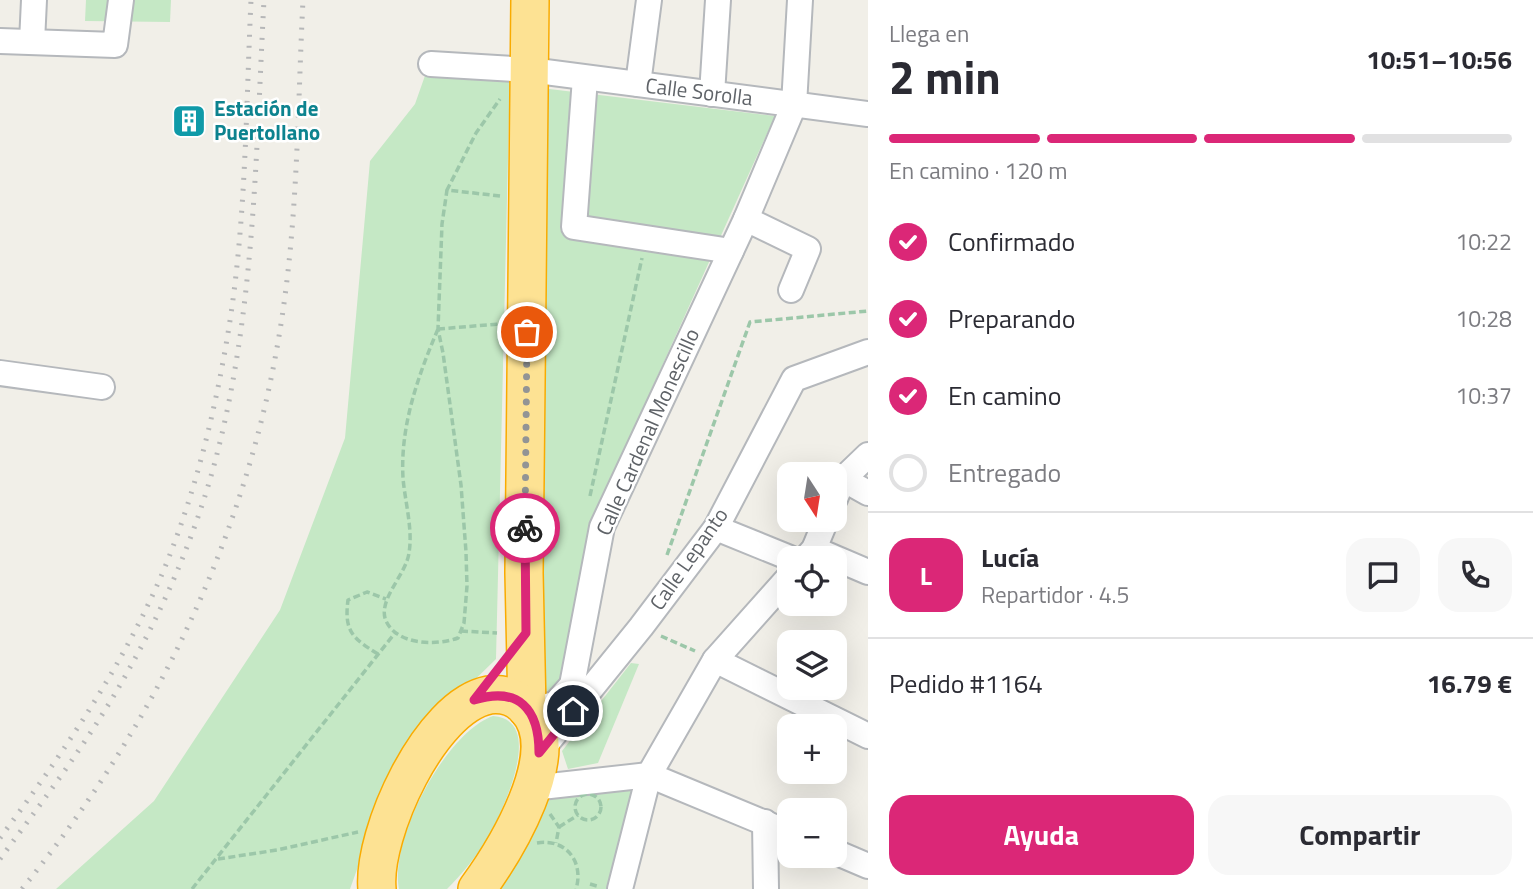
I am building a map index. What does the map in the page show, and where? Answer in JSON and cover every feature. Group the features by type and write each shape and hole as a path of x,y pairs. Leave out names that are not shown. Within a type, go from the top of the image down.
{"highway":[{"path":"529,711 524,573 530,0"},
{"path":"376,887 380,853 402,789 417,760 437,733 474,700 526,633"},
{"path":"474,700 491,695 517,699 529,711 539,733 536,771 520,821 485,883"}],"street":[{"path":"32,43 34,0"},
{"path":"0,41 115,45 121,0"},
{"path":"638,84 649,0"},
{"path":"712,94 718,0"},
{"name":"Calle Cardenal Monescillo","path":"529,711 556,703 572,685 601,527 746,219 794,105 800,0"},
{"name":"Calle Sorolla","path":"431,64 530,70 868,114"},
{"path":"585,78 574,227 731,251"},
{"path":"746,219 811,242 791,289"},
{"name":"Calle Lepanto","path":"536,771 716,528 794,379 868,352"},
{"path":"0,373 102,387"},
{"path":"847,480 868,455"},
{"path":"847,490 868,493"},
{"path":"716,528 777,553"},
{"path":"847,565 868,572"},
{"path":"620,889 649,775 715,660 777,590"},
{"path":"715,660 868,736"},
{"path":"536,771 649,775 777,828"},
{"path":"765,822 765,889"},
{"path":"847,857 868,866"}],"path":[{"path":"438,329 421,368 405,433 403,477 410,553 403,572 386,599 383,611 386,622 395,633 405,638 435,642 458,638 464,623 467,586 464,522 438,329 442,224 447,190 476,132 504,95"},
{"path":"447,190 507,197"},
{"path":"588,506 647,238"},
{"path":"663,564 750,322 868,311"},
{"path":"438,329 501,324"},
{"path":"379,654 358,641 345,620 348,600 367,592 386,599"},
{"path":"641,627 715,660"},
{"path":"461,631 489,633"},
{"path":"192,889 395,633"},
{"path":"592,795 598,800 600,808 597,816 585,819 578,815 575,807 580,797 592,795"},
{"path":"559,827 578,815"},
{"path":"216,860 368,830"},
{"path":"534,844 556,843 566,849 578,867 576,889"}],"green space":[{"path":"86,0 171,0 170,22 85,21"},
{"path":"427,70 510,74 496,659 398,755 350,889 56,889 154,801 280,610 345,438 370,161 415,104"},
{"path":"541,88 775,116 597,510 561,680 547,696 539,680"},
{"path":"631,663 639,664 598,763 568,769 562,751"},
{"path":"493,716 509,721 517,733 519,749 510,789 488,837 447,889 399,889 398,868 403,844 424,790 457,743 475,726"},
{"path":"649,775 621,889 488,889 532,788"}],"railway":[{"path":"0,838 69,741 131,639 165,567 204,449 218,388 235,287 244,164 251,0"},
{"path":"0,859 83,744 128,671 181,562 211,475 231,391 247,280 256,168 264,0"},
{"path":"22,889 72,823 118,755 159,684 195,611 226,536 251,458 271,378 285,296 295,185 303,0"}],"way so far":[{"path":"525,528 527,332"}],"place":[{"name":"Estación de Puertollano","path":"189,121"}],"route":[{"path":"525,528 526,633 474,700 491,695 517,699 531,712 539,733 539,753 573,711"}]}
